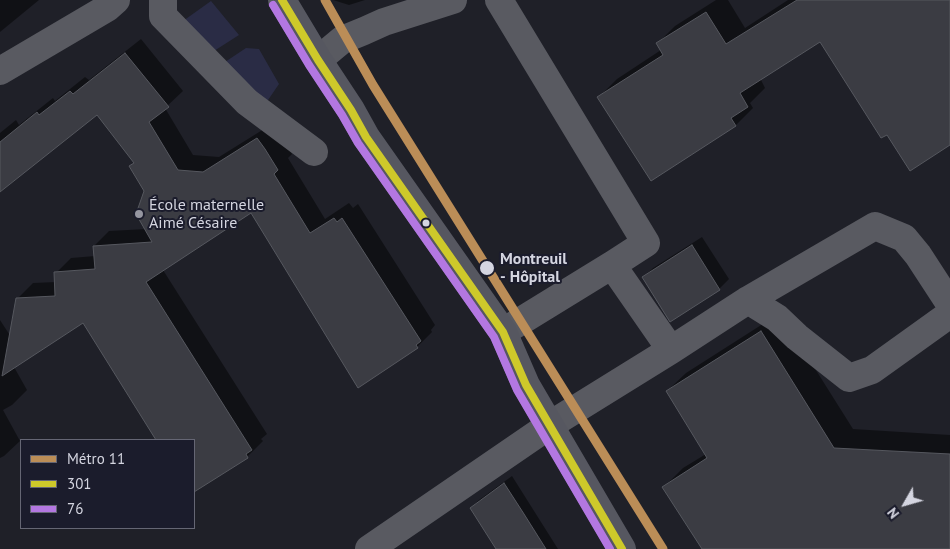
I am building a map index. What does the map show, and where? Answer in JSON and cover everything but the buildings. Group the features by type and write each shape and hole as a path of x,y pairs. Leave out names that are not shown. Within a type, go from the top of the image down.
{"main road":[{"path":"282,0 366,137 503,332 526,385 622,549"}],"street":[{"path":"0,71 107,8 116,0"},
{"path":"163,0 163,16 247,102 314,152"},
{"path":"318,60 342,40 384,22 454,0"},
{"path":"499,0 646,243 503,332"},
{"path":"369,549 550,425 748,300 875,226 904,238 918,255 950,304"},
{"path":"612,265 671,350"},
{"path":"748,300 777,318 797,337 849,378 872,370 950,314"}],"shaded area":[{"path":"211,1 239,35 214,51 183,21"},
{"path":"246,48 259,49 279,84 266,103 222,64"}],"metro line":[{"name":"11","path":"325,0 373,85 663,549"}],"transit line":[{"name":"301","path":"282,0 366,137 503,332 526,385 622,549"},
{"name":"76","path":"273,5 358,143 494,337 517,390 610,549"}],"place":[{"name":"École maternelle Aimé Césaire","path":"139,214"},
{"name":"Montreuil - Hôpital","path":"487,268"}]}
